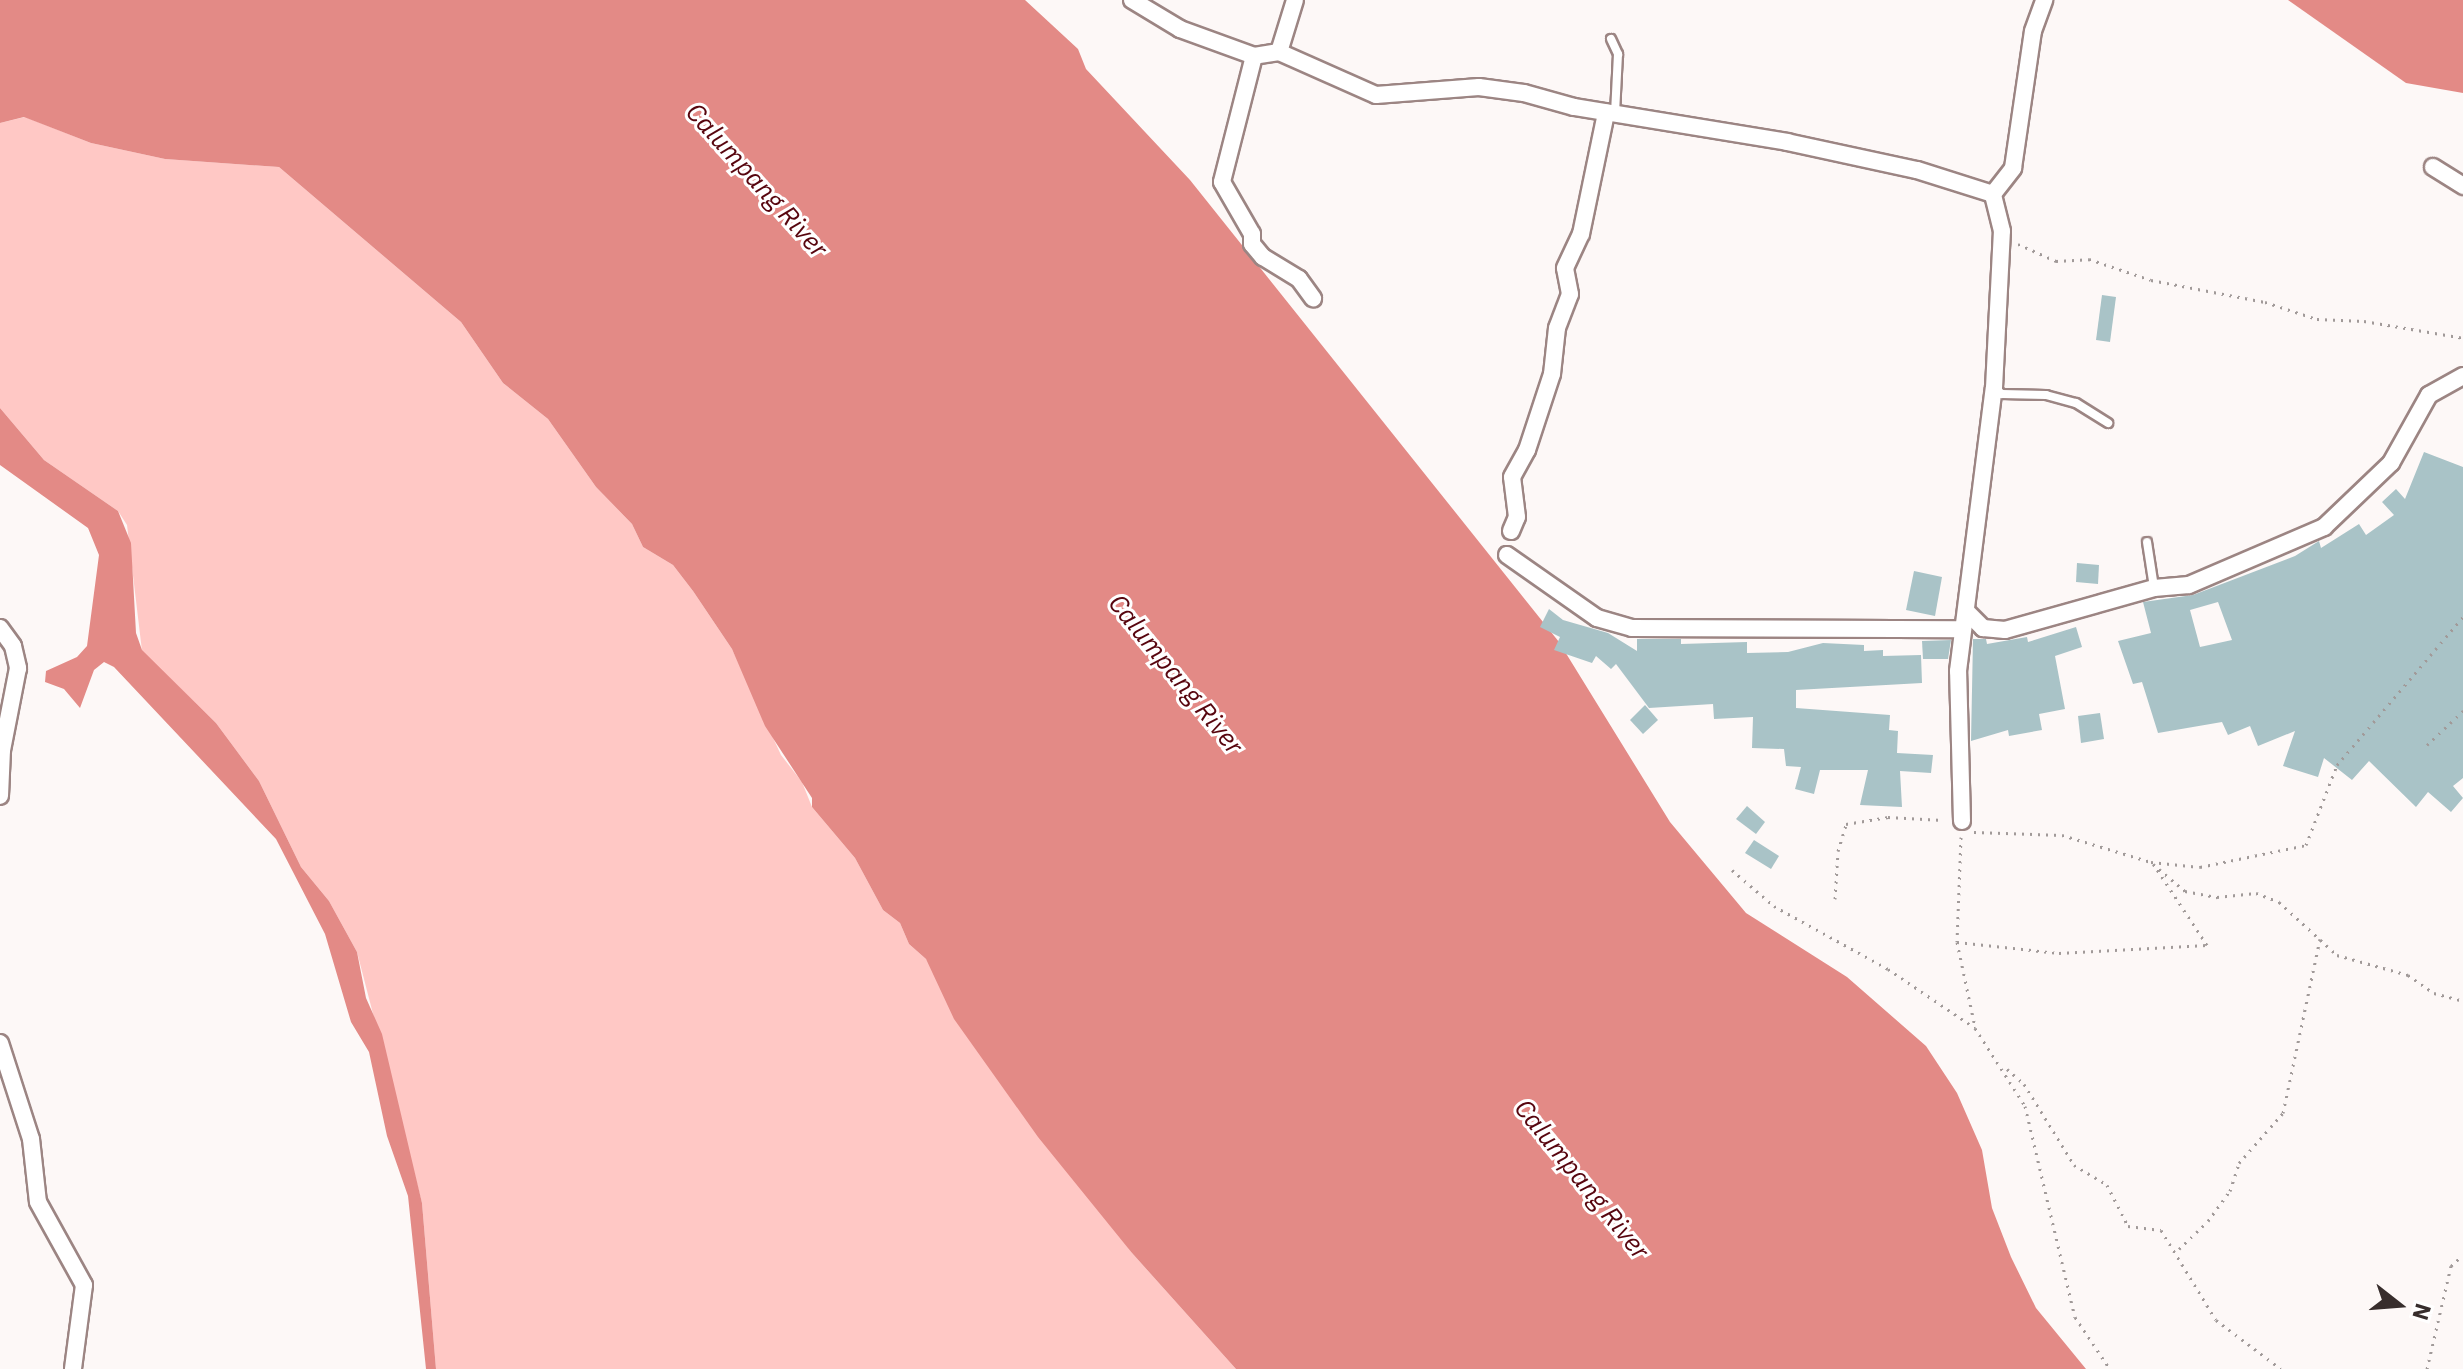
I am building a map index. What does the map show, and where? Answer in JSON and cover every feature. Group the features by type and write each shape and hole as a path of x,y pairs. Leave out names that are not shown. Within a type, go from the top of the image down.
{"street":[{"path":"1132,0 1180,29 1254,56 1279,52 1376,95 1479,87 1801,145 1917,170 1993,194"},
{"path":"1279,52 1295,0"},
{"path":"1993,194 2013,168 2033,31 2044,0"},
{"path":"1254,56 1222,182 1252,234 1252,244 1263,257 1299,279 1313,298"},
{"path":"1511,531 1517,517 1512,477 1527,450 1552,374 1557,328 1569,302 1565,268 1581,234 1611,113"},
{"path":"2433,167 2463,186"},
{"path":"1962,821 1961,629 1967,612 1994,388 2002,231 1993,194"},
{"path":"1967,612 1983,628 2005,630 2154,588 2189,585 2324,527 2391,463 2429,395 2463,376"},
{"path":"1507,555 1597,618 1632,628 1961,629"},
{"path":"0,628 17,655 18,668 2,750 0,796"},
{"path":"0,1043 31,1139 38,1202 84,1285 73,1369"}],"lane":[{"path":"1611,39 1618,54 1611,113"},
{"path":"1994,388 2012,396 2059,398 2108,423"},
{"path":"2147,542 2154,588"}],"path":[{"path":"2002,231 2025,250 2056,261 2089,259 2151,280 2265,302 2317,319 2364,321 2463,338"},
{"path":"1835,899 1838,851 1846,824 1888,817 1962,821 1973,832 2062,835 2151,862 2200,867 2306,845 2337,765 2463,617"},
{"path":"2427,745 2463,711"},
{"path":"1962,821 1957,942 1975,1028"},
{"path":"2151,862 2185,891 2217,897 2256,893 2279,902 2337,955 2408,975 2434,993 2463,1001"},
{"path":"1957,942 2059,953 2207,945 2151,862"},
{"path":"1732,870 1774,906 1888,969 1975,1028 2003,1066 2025,1106 2075,1317 2110,1369"},
{"path":"2178,1249 2208,1221 2230,1191 2239,1163 2283,1113 2320,939"},
{"path":"2003,1066 2024,1084 2074,1165 2107,1185 2128,1226 2161,1230 2178,1249 2216,1320 2281,1369"},
{"path":"2427,1369 2451,1266 2463,1255"}],"shaded area":[{"path":"25,117 91,143 165,159 279,167 461,322 503,383 548,419 596,487 632,524 643,547 673,565 693,591 732,649 781,755 802,782 812,807 855,858 883,910 900,923 909,944 926,959 1132,1253 1236,1369 436,1369 422,1203 357,952 329,901 301,867 259,781 216,723 142,651 127,525 118,511 44,460 0,408 0,123"}],"water":[{"name":"Calumpang River","path":"0,0 1025,0 1078,49 1086,69 1190,180 1559,642 1670,822 1746,913 1847,977 1926,1046 1957,1093 1982,1150 1992,1208 2036,1308 2086,1369 1236,1369 1132,1253 1038,1137 954,1019 926,959 909,944 900,923 883,910 855,858 812,807 812,798 765,726 732,649 693,591 673,565 643,547 632,524 596,487 548,419 503,383 461,322 279,167 165,159 91,143 24,117 0,123"},
{"path":"2288,0 2463,0 2463,93 2406,83"},
{"path":"0,408 44,460 118,511 131,543 136,633 142,650 216,723 259,781 301,867 329,901 357,952 366,998 382,1034 422,1203 436,1369 426,1369 408,1196 387,1136 369,1052 351,1022 325,934 276,839 114,667 104,662 94,670 80,708 64,689 45,682 46,671 77,657 87,646 99,555 88,528 0,465"}],"building":[{"path":"2102,295 2116,297 2110,342 2096,340"},
{"path":"2424,452 2463,467 2463,778 2453,786 2463,798 2451,812 2428,792 2416,807 2369,761 2352,780 2324,758 2318,777 2283,766 2295,731 2258,746 2250,726 2228,735 2222,722 2158,733 2142,682 2133,684 2118,641 2151,633 2143,602 2193,595 2295,556 2319,541 2321,548 2359,524 2366,535 2394,515 2382,502 2396,489 2405,499","holes":["2218,602 2232,640 2200,647 2190,610"]},
{"path":"2077,563 2099,565 2098,584 2076,582"},
{"path":"1914,571 1942,577 1935,616 1906,610"},
{"path":"1549,609 1563,620 1608,633 1637,651 1637,639 1681,639 1681,644 1747,642 1747,653 1788,652 1823,643 1864,645 1864,651 1883,650 1883,656 1921,655 1922,683 1796,690 1796,708 1890,715 1889,730 1898,731 1897,753 1933,755 1931,773 1900,771 1902,807 1860,805 1868,770 1820,770 1814,794 1795,789 1801,767 1786,766 1784,749 1752,748 1753,717 1714,719 1713,704 1649,708 1616,664 1611,669 1596,656 1592,663 1554,650 1560,637 1540,627"},
{"path":"2076,627 2082,647 2055,656 2065,709 2039,714 2042,730 2009,736 2008,730 1971,741 1973,639 1986,639 1987,644 2027,637 2028,642"},
{"path":"1951,640 1948,659 1923,659 1922,641"},
{"path":"1645,705 1658,720 1643,734 1630,720"},
{"path":"2100,713 2104,739 2081,743 2078,716"},
{"path":"1747,806 1765,822 1756,834 1736,819"},
{"path":"1754,840 1779,856 1771,869 1745,853"}]}
